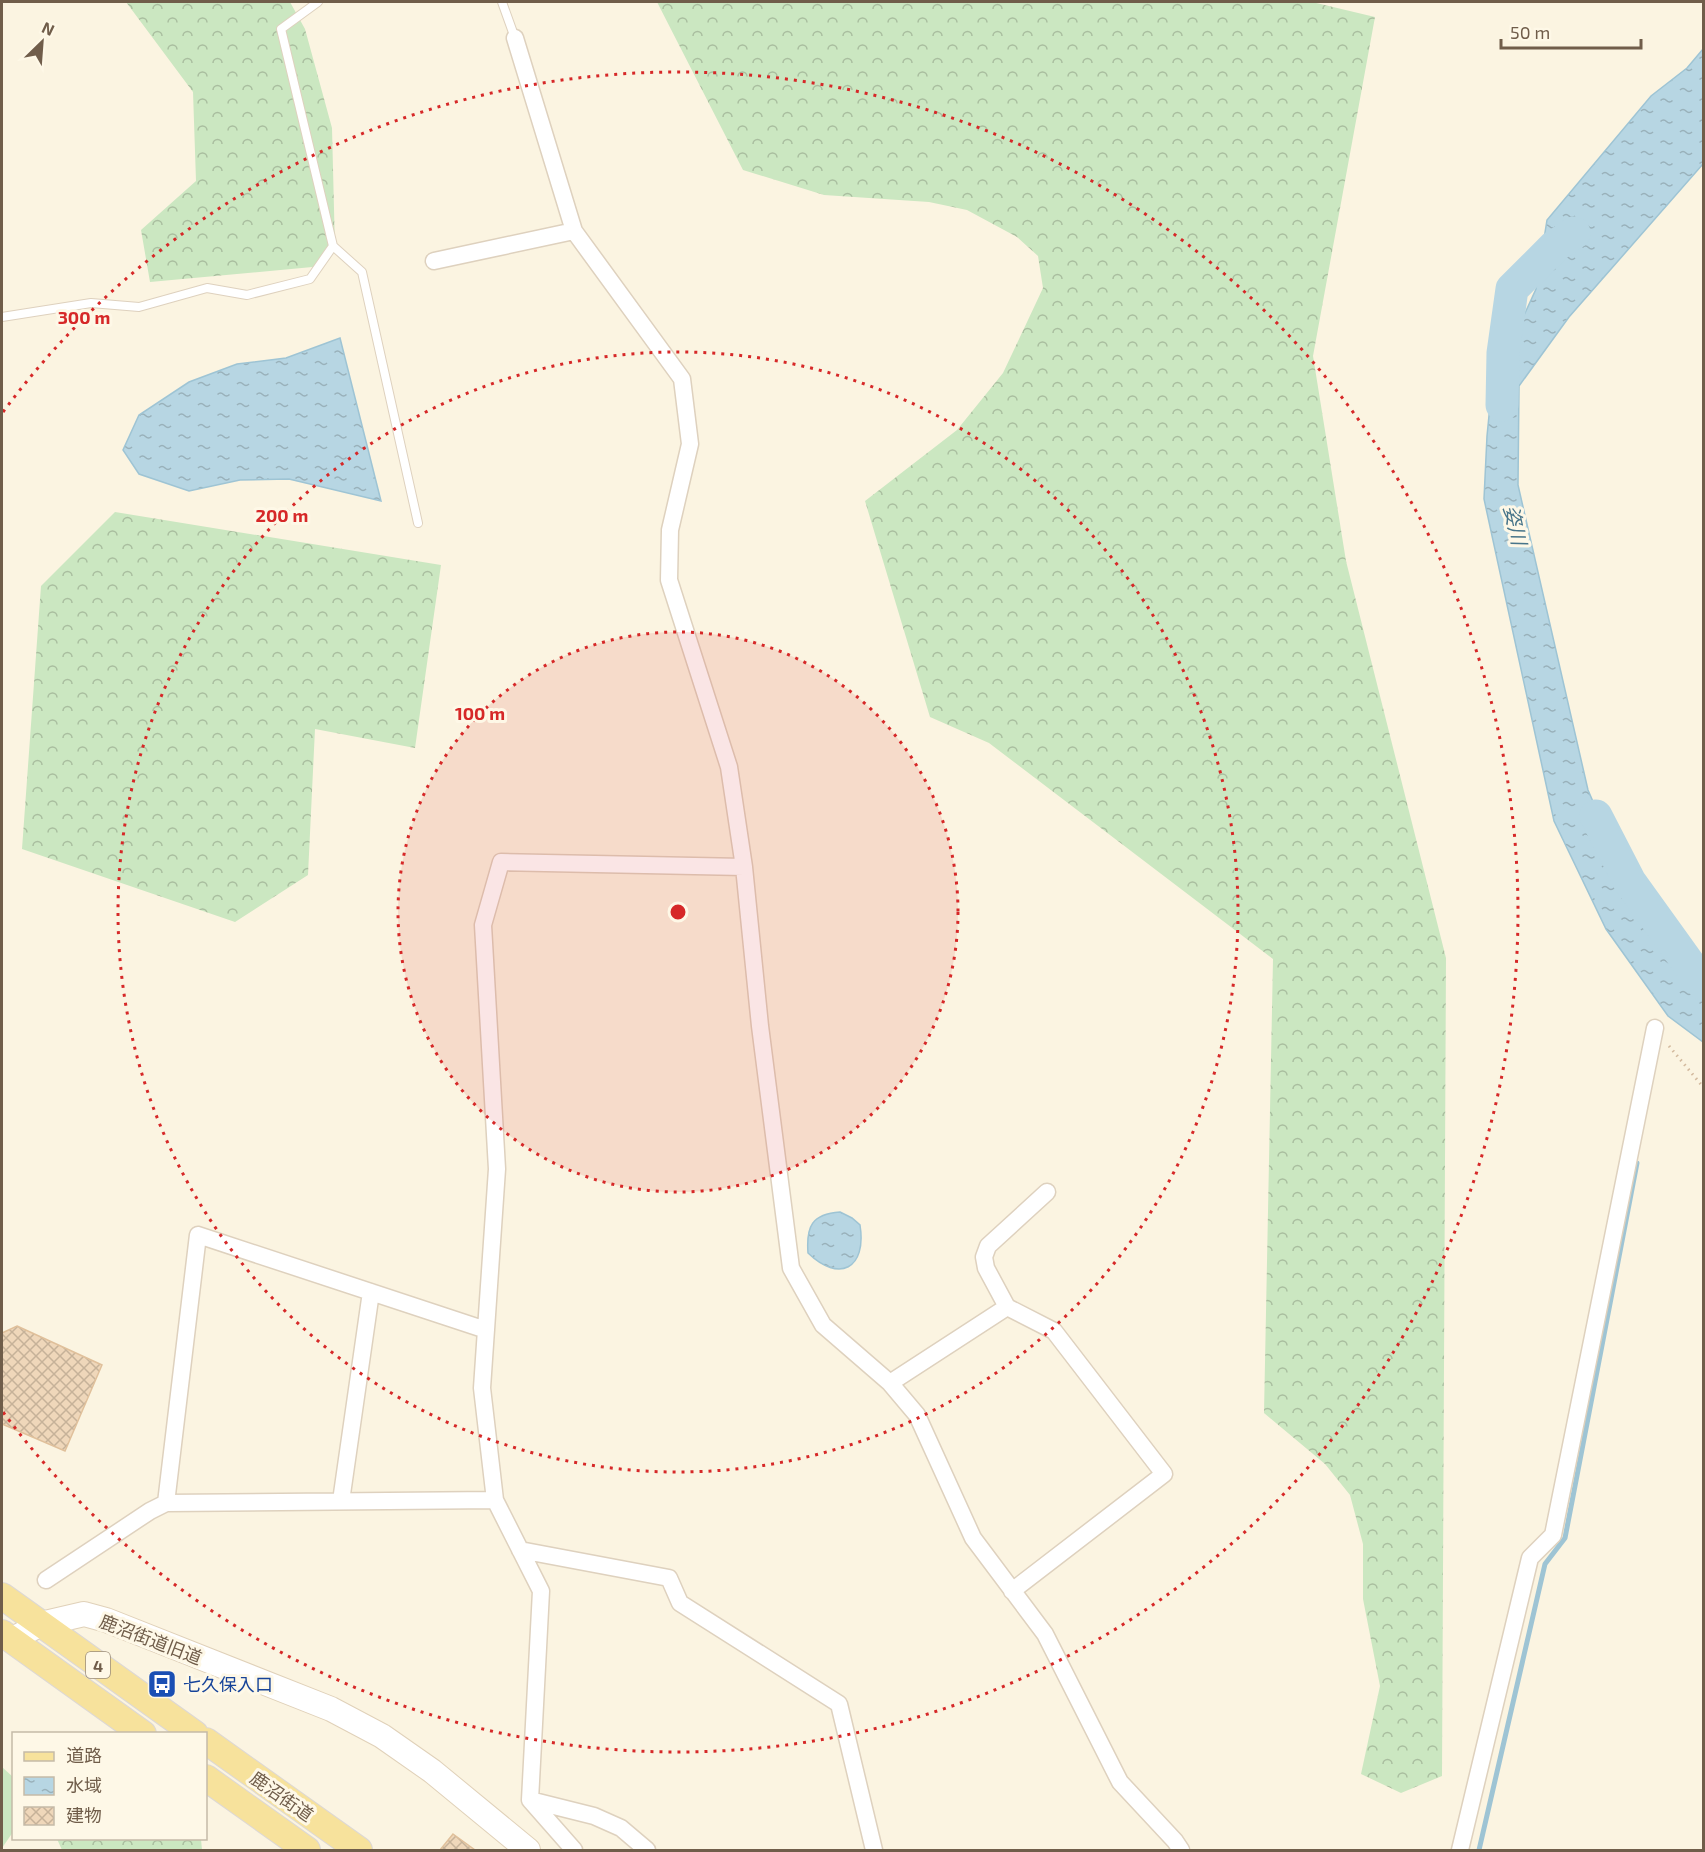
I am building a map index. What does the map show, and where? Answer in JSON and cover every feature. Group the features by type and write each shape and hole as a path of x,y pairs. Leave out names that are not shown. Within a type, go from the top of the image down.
{"main road":[{"name":"4","path":"2,1596 192,1732"},
{"name":"4","path":"5,1642 140,1732"},
{"name":"鹿沼街道","path":"207,1742 359,1851"},
{"name":"鹿沼街道","path":"207,1779 307,1851"}],"street":[{"path":"515,38 574,231 682,379 690,444 670,530 669,580 729,767 744,867 760,1026 791,1268 823,1324 890,1383 917,1415 973,1538 1044,1634 1120,1782 1175,1841 1181,1851"},
{"path":"434,261 574,231"},
{"path":"574,1851 530,1800 541,1591 495,1500 482,1388 497,1169 483,925 501,862 744,867"},
{"path":"1460,1851 1530,1558 1553,1536 1655,1028"},
{"path":"1012,1591 1164,1474 1054,1331 1007,1307 987,1268 984,1257 988,1246 1047,1192"},
{"path":"166,1503 198,1235 486,1330"},
{"path":"341,1501 371,1292"},
{"path":"890,1383 1007,1307"},
{"path":"46,1580 150,1511 166,1503 495,1500"},
{"path":"520,1550 669,1578 680,1603 839,1704 874,1851"},
{"name":"鹿沼街道旧道","path":"5,1642 41,1624 84,1614 106,1620 331,1709 382,1736 424,1765 528,1851"},
{"path":"530,1800 594,1816 621,1828 647,1851"}],"lane":[{"path":"318,2 281,28 333,246 362,272 418,524"},
{"path":"502,2 515,38"},
{"path":"2,317 92,303 140,307 207,288 247,295 310,279 333,246"}],"path":[{"path":"1655,1028 1704,1088"}],"green space":[{"path":"126,2 290,2 305,29 332,128 335,249 323,266 150,282 141,230 196,181 193,92"},
{"path":"657,2 1312,2 1375,17 1313,356 1346,561 1446,958 1442,1776 1401,1793 1361,1774 1380,1686 1363,1599 1363,1544 1350,1495 1325,1464 1264,1413 1273,959 989,743 930,717 865,501 957,430 1003,373 1043,288 1038,256 1017,237 967,210 929,202 824,195 743,170"},
{"path":"115,512 441,565 415,748 315,729 308,875 235,922 22,849 41,586"},
{"path":"2,1767 12,1776 12,1833 2,1848"},
{"path":"57,1840 201,1840 202,1850 62,1850"}],"water":[{"path":"1703,49 1703,164 1569,317 1519,386 1518,485 1588,790 1637,903 1703,980 1703,1042 1668,1016 1606,929 1554,821 1484,499 1492,385 1536,289 1547,220 1651,96 1687,68"},
{"path":"340,338 381,501 289,479 240,480 189,491 139,474 123,450 139,415 189,382 237,364 286,358"},
{"path":"840,1212 860,1225 861,1240 855,1261 848,1267 840,1269 819,1262 808,1253 808,1235 817,1219 823,1215"}],"building":[{"path":"17,1326 102,1365 65,1451 2,1424 2,1333"},
{"path":"453,1834 475,1850 440,1850"}],"waterway":[{"name":"姿川","path":"1502,405 1503,353 1512,289 1555,246 1574,233"},
{"name":"姿川","path":"1596,816 1630,882 1704,985"},
{"path":"1479,1850 1545,1564 1565,1538 1637,1163"}],"place":[{"name":"七久保入口","path":"162,1684"}]}
